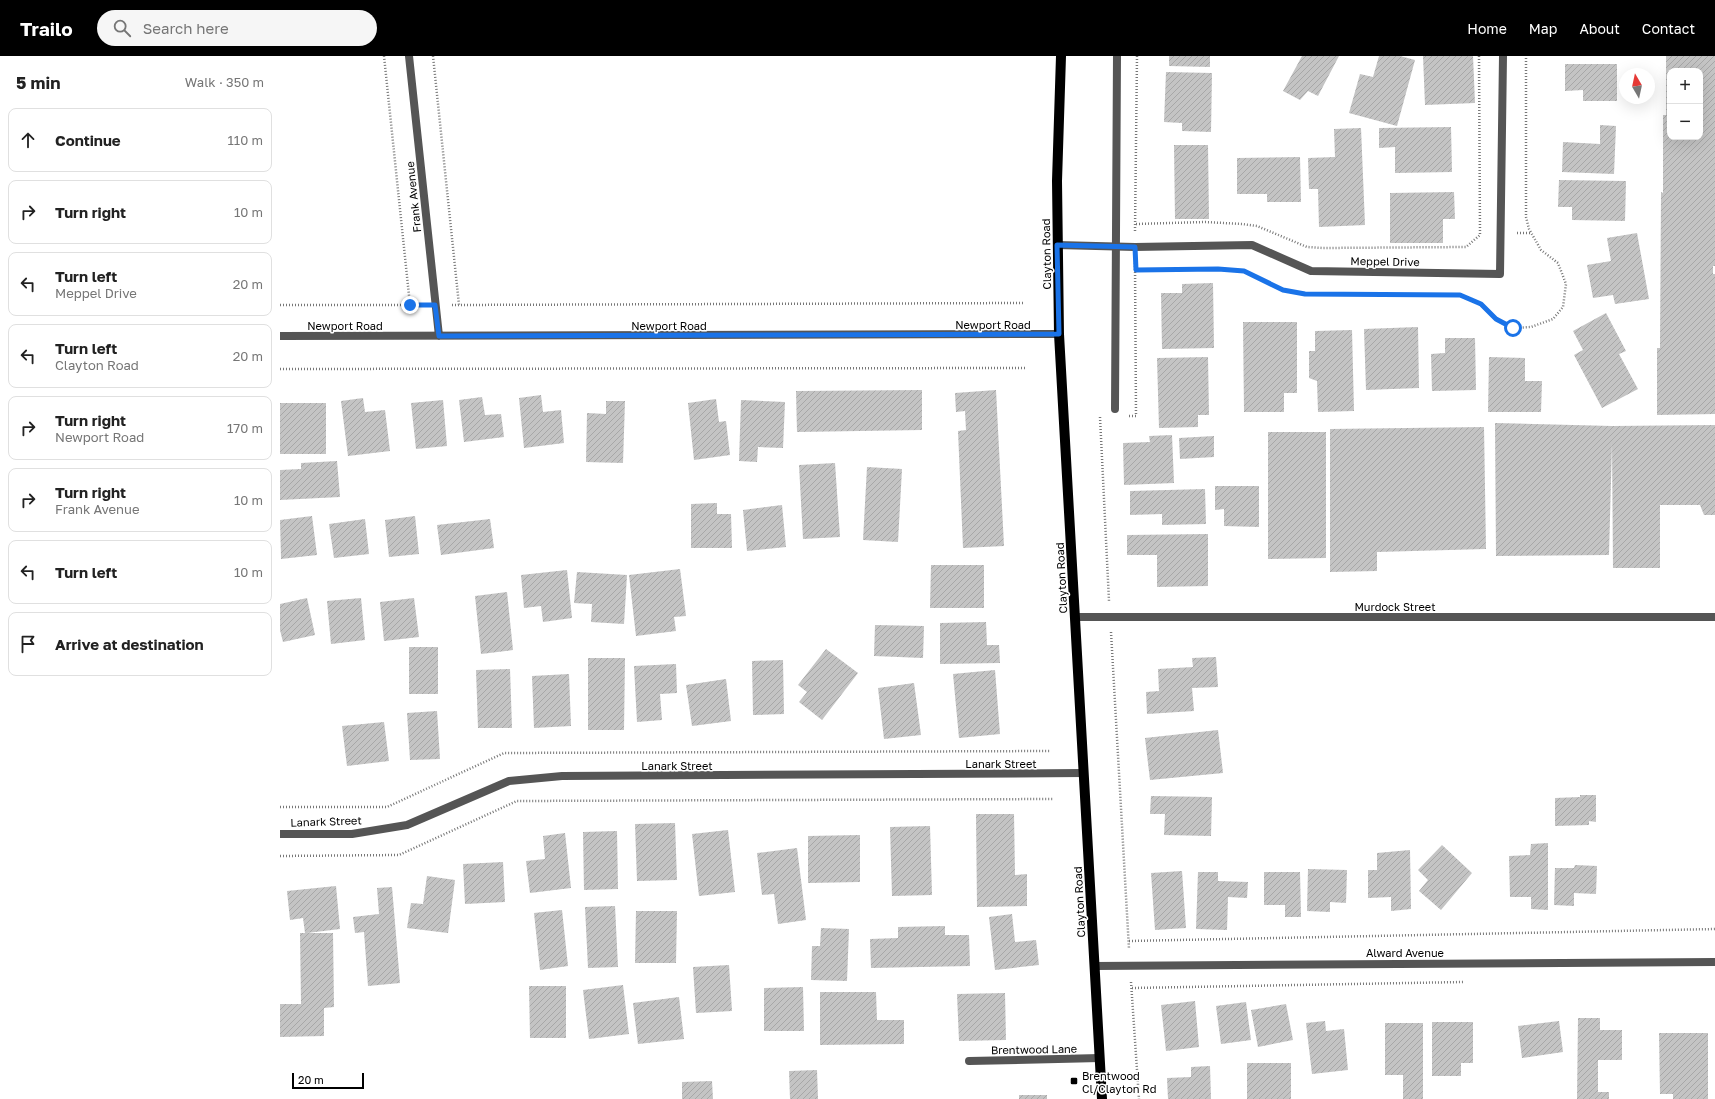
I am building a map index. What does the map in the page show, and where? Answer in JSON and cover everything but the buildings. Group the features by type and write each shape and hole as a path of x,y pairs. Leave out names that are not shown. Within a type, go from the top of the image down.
{"main road":[{"name":"Clayton Road","path":"1061,56 1057,181 1059,334 1102,1099"}],"street":[{"name":"Frank Avenue","path":"409,56 439,336"},
{"path":"1115,409 1117,56"},
{"name":"Meppel Drive","path":"1057,245 1116,247 1252,245 1311,271 1500,274 1503,56"},
{"name":"Newport Road","path":"280,336 1059,334"},
{"name":"Murdock Street","path":"1075,617 1715,617"},
{"name":"Lanark Street","path":"280,834 352,834 407,825 509,781 562,776 1084,772"},
{"name":"Alward Avenue","path":"1095,966 1715,962"},
{"name":"Brentwood Lane","path":"969,1061 1100,1058"}],"path":[{"path":"384,56 410,305"},
{"path":"433,56 459,305"},
{"path":"1121,417 1136,416 1135,247 1137,56"},
{"path":"1136,270 1218,269 1244,271 1283,290 1305,294 1460,295 1481,304 1496,319 1513,328 1531,326 1553,319 1563,307 1566,284 1558,263 1541,250 1529,229 1526,217 1526,56"},
{"path":"1136,224 1205,222 1242,224 1257,226 1307,247 1324,248 1466,247 1480,235"},
{"path":"280,305 1024,303"},
{"path":"280,369 1027,368"},
{"path":"1107,417 1100,417 1110,617 1139,1099"},
{"path":"280,856 399,855 517,801 1053,799"},
{"path":"1129,941 1715,929"},
{"path":"1132,988 1467,982"}],"place":[{"name":"Brentwood Cl/Clayton Rd","path":"1074,1081"}],"route":[{"path":"410,305 435,305 439,336 1059,334 1057,245 1135,247 1136,270 1218,269 1244,271 1283,290 1305,294 1460,295 1481,304 1496,319 1513,328"}]}
